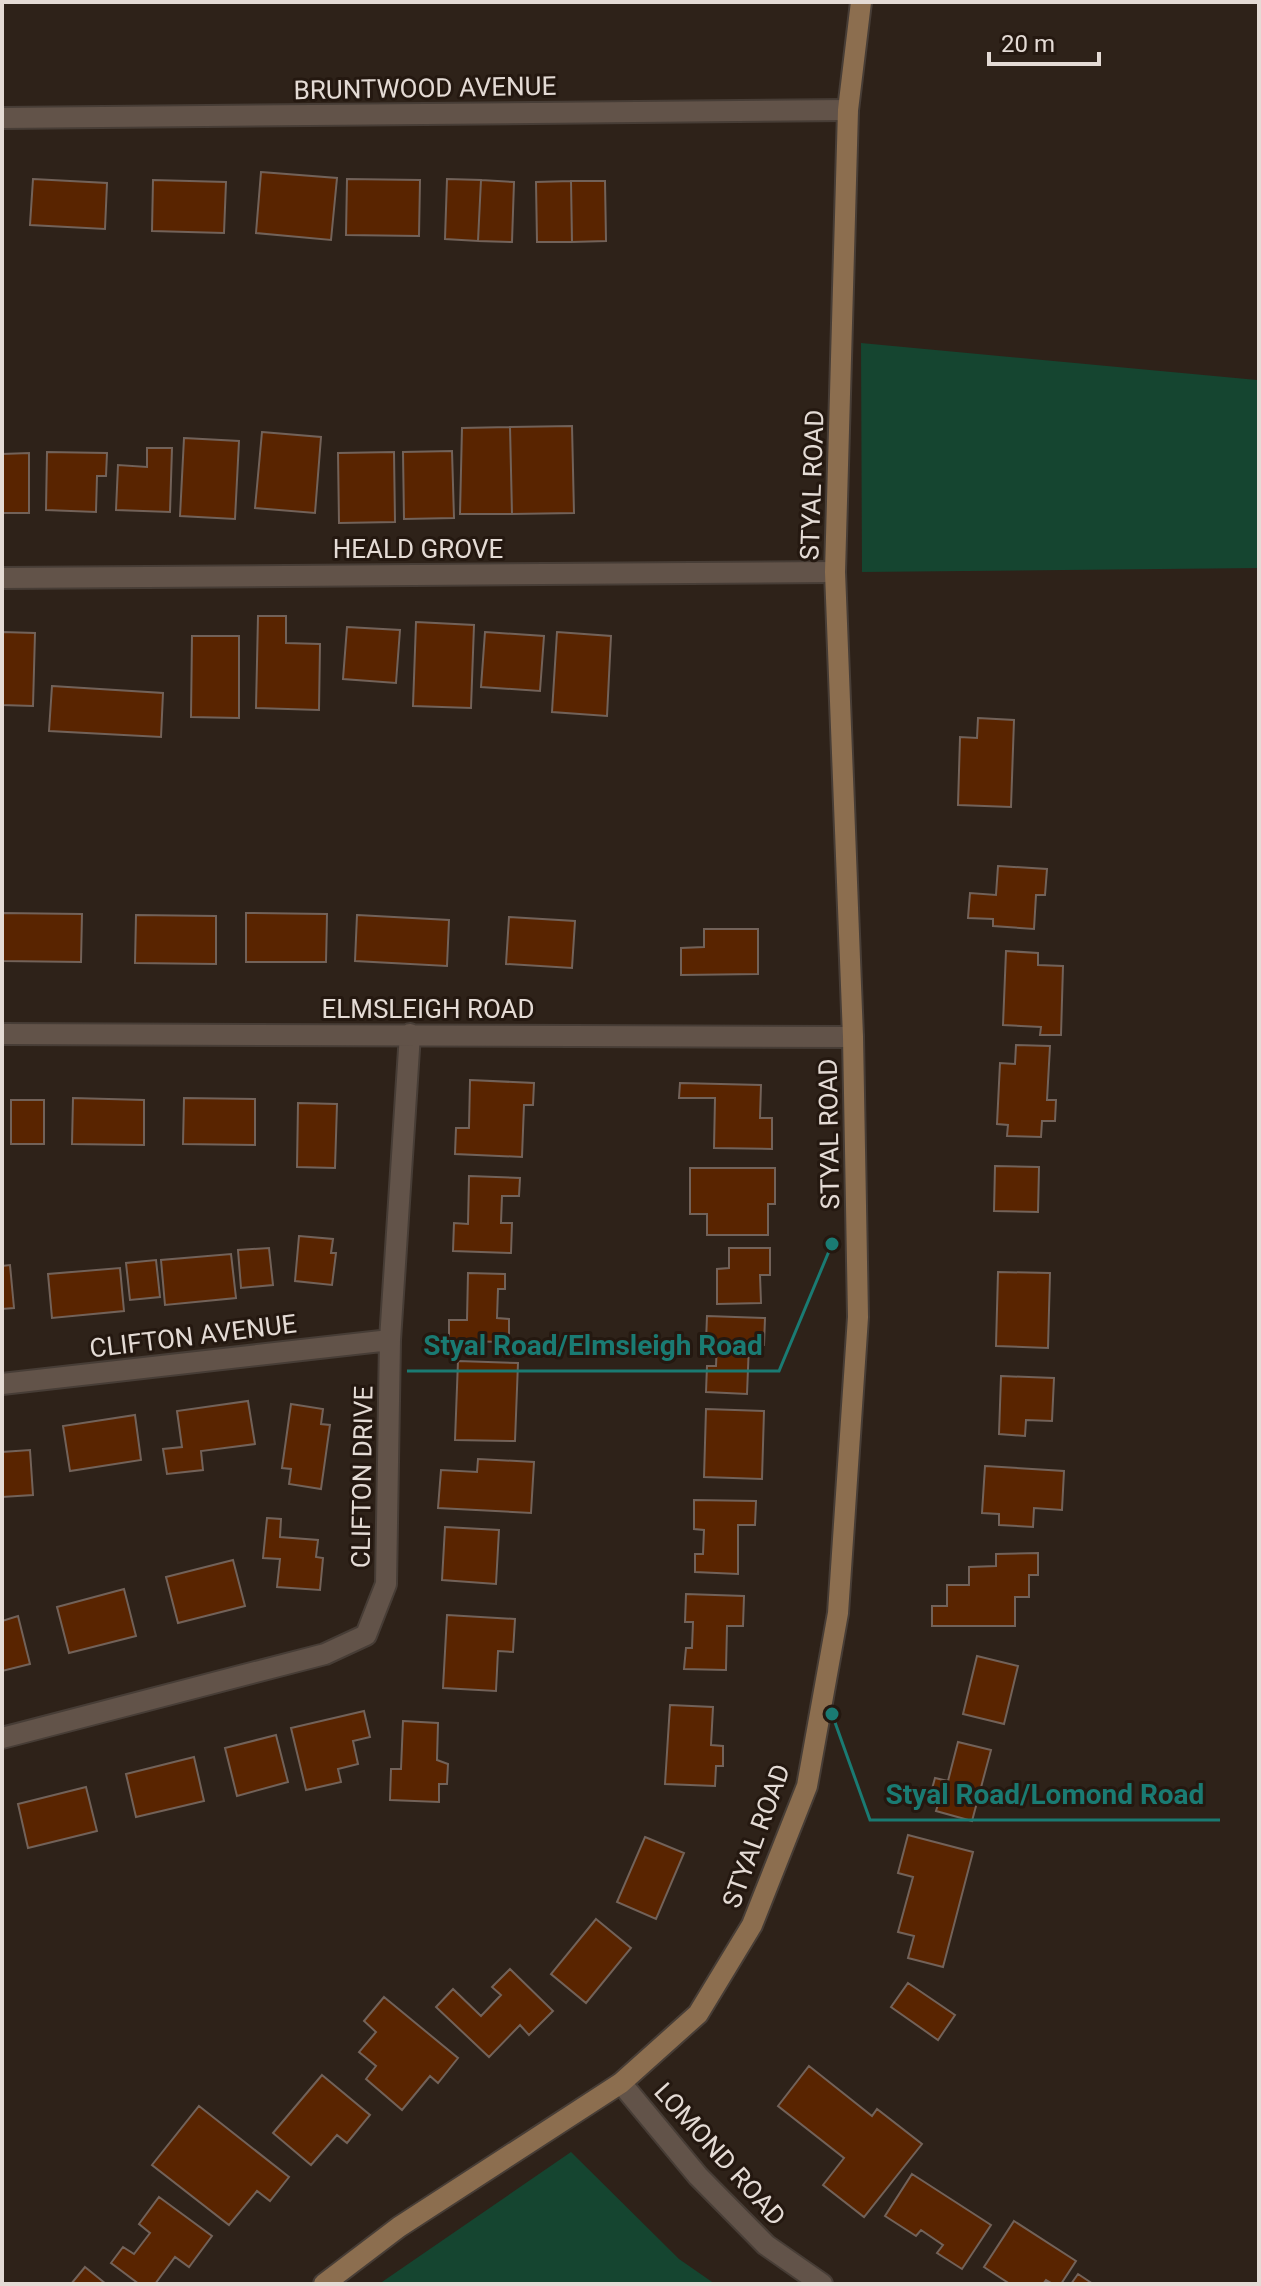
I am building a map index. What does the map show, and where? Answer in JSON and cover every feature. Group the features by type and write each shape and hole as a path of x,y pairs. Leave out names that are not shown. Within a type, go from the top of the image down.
{"main road":[{"name":"STYAL ROAD","path":"324,2284 399,2227 621,2083 698,2014 752,1925 807,1786 838,1613 858,1317 853,1037 835,572 848,110 861,2"}],"street":[{"name":"BRUNTWOOD AVENUE","path":"2,118 848,110"},
{"name":"HEALD GROVE","path":"2,578 835,572"},
{"name":"ELMSLEIGH ROAD","path":"2,1034 853,1037"},
{"name":"CLIFTON DRIVE","path":"2,1738 325,1654 366,1635 386,1584 390,1340 410,1034"},
{"name":"CLIFTON AVENUE","path":"2,1384 390,1340"},
{"name":"LOMOND ROAD","path":"621,2083 698,2176 766,2245 822,2284"}],"green space":[{"path":"1259,55 1259,568 862,572 861,343 1257,380"},
{"path":"571,2152 679,2259 715,2284 379,2284"}],"building":[{"path":"261,172 337,178 331,240 256,233"},
{"path":"33,179 107,183 105,229 30,225"},
{"path":"347,179 420,180 419,236 346,235"},
{"path":"447,179 481,180 478,241 445,239"},
{"path":"153,180 226,182 224,233 152,231"},
{"path":"481,180 514,182 512,242 478,241"},
{"path":"571,181 605,181 606,241 572,242"},
{"path":"571,181 572,242 537,242 536,182"},
{"path":"572,426 574,513 512,514 510,427"},
{"path":"510,427 512,514 460,514 462,428"},
{"path":"262,432 321,437 315,513 255,508"},
{"path":"184,438 239,441 235,519 180,516"},
{"path":"147,448 172,448 170,512 116,510 118,465 147,467"},
{"path":"452,451 454,518 404,519 403,452"},
{"path":"47,452 107,453 106,476 97,476 96,512 46,510"},
{"path":"394,452 395,522 339,523 338,453"},
{"path":"29,453 29,513 2,513 2,454"},
{"path":"258,616 286,616 286,643 320,644 319,710 256,708"},
{"path":"416,622 474,625 471,708 413,706"},
{"path":"347,627 400,630 396,683 343,679"},
{"path":"2,632 35,633 33,706 2,705"},
{"path":"485,632 544,636 540,691 481,687"},
{"path":"557,632 611,636 607,716 552,712"},
{"path":"192,636 239,636 239,718 191,717"},
{"path":"52,686 163,693 161,737 49,731"},
{"path":"978,718 1014,720 1011,807 958,805 960,737 977,738"},
{"path":"998,866 1047,869 1045,895 1036,895 1034,929 993,926 993,919 968,918 970,893 996,895"},
{"path":"2,913 82,914 81,962 2,961"},
{"path":"246,913 327,914 326,962 246,962"},
{"path":"136,915 216,916 216,964 135,963"},
{"path":"357,915 449,920 447,966 355,961"},
{"path":"509,917 575,921 572,968 506,964"},
{"path":"704,929 758,929 758,974 681,975 681,948 704,947"},
{"path":"1006,951 1038,953 1038,965 1063,966 1061,1035 1040,1035 1041,1027 1003,1025"},
{"path":"1016,1045 1050,1046 1047,1100 1056,1100 1055,1121 1042,1121 1041,1137 1007,1136 1008,1125 997,1124 1000,1063 1015,1064"},
{"path":"470,1080 534,1083 533,1105 524,1105 522,1157 455,1154 456,1128 469,1128"},
{"path":"680,1083 761,1085 760,1118 772,1118 772,1149 714,1148 715,1098 679,1098"},
{"path":"73,1098 144,1100 144,1145 72,1144"},
{"path":"184,1098 255,1099 255,1145 183,1144"},
{"path":"11,1100 44,1100 44,1144 11,1144"},
{"path":"298,1103 337,1104 335,1168 297,1167"},
{"path":"995,1166 1039,1167 1038,1212 994,1211"},
{"path":"690,1168 775,1168 775,1204 768,1204 768,1235 707,1235 707,1214 690,1214"},
{"path":"469,1176 520,1178 519,1196 502,1196 501,1223 512,1223 511,1253 453,1251 454,1223 468,1224"},
{"path":"299,1236 333,1239 331,1253 336,1253 332,1285 295,1281"},
{"path":"269,1248 273,1285 241,1288 238,1250"},
{"path":"729,1248 770,1248 770,1275 760,1275 761,1303 717,1304 717,1269 729,1268"},
{"path":"231,1254 236,1298 165,1305 161,1260"},
{"path":"156,1260 160,1297 130,1300 126,1263"},
{"path":"10,1265 14,1308 2,1309 2,1266"},
{"path":"120,1268 124,1311 52,1318 48,1274"},
{"path":"998,1272 1050,1273 1048,1348 996,1346"},
{"path":"468,1273 505,1274 505,1289 498,1289 497,1318 509,1319 509,1342 449,1341 449,1320 467,1320"},
{"path":"707,1316 765,1318 764,1345 749,1344 747,1394 706,1392 707,1366 716,1366 717,1342 706,1342"},
{"path":"458,1361 518,1363 515,1441 455,1440"},
{"path":"1001,1376 1054,1378 1052,1421 1026,1420 1025,1436 999,1434"},
{"path":"248,1401 255,1444 201,1451 203,1470 167,1474 163,1449 182,1447 177,1411"},
{"path":"291,1404 323,1409 321,1424 330,1425 321,1489 289,1484 291,1469 282,1468"},
{"path":"706,1409 764,1411 762,1479 704,1477"},
{"path":"135,1415 141,1460 70,1471 63,1426"},
{"path":"30,1450 33,1495 2,1497 2,1452"},
{"path":"478,1459 534,1462 531,1513 438,1508 441,1470 477,1472"},
{"path":"985,1466 1064,1471 1062,1510 1034,1508 1033,1527 999,1525 999,1514 982,1513"},
{"path":"694,1500 756,1501 755,1525 738,1525 738,1574 695,1572 695,1554 703,1554 704,1530 694,1529"},
{"path":"267,1518 281,1519 280,1537 318,1540 316,1557 323,1558 320,1590 277,1587 280,1559 263,1558"},
{"path":"445,1527 499,1530 496,1584 442,1580"},
{"path":"1038,1553 1038,1575 1029,1575 1029,1597 1015,1597 1015,1626 932,1626 932,1606 947,1606 947,1585 969,1585 969,1567 996,1566 996,1554"},
{"path":"233,1560 245,1606 178,1623 166,1577"},
{"path":"124,1589 136,1636 69,1653 57,1607"},
{"path":"686,1594 744,1596 743,1626 727,1626 726,1670 684,1669 686,1648 692,1648 693,1622 685,1622"},
{"path":"447,1615 515,1619 513,1652 498,1651 496,1691 443,1688"},
{"path":"18,1616 30,1664 2,1671 2,1621"},
{"path":"977,1656 1018,1666 1004,1724 963,1714"},
{"path":"670,1705 713,1707 711,1745 723,1746 723,1766 716,1766 715,1786 665,1784"},
{"path":"364,1711 370,1737 353,1741 358,1764 338,1769 341,1782 306,1790 291,1728"},
{"path":"403,1721 438,1723 437,1760 448,1764 447,1784 439,1784 439,1802 390,1800 391,1769 401,1769"},
{"path":"276,1735 288,1782 237,1796 225,1748"},
{"path":"958,1742 991,1750 972,1821 936,1811 940,1798 930,1796 935,1778 948,1781"},
{"path":"194,1757 204,1801 136,1817 126,1774"},
{"path":"86,1787 97,1831 28,1848 18,1804"},
{"path":"908,1835 973,1852 943,1967 908,1958 914,1936 898,1932 913,1877 898,1873"},
{"path":"645,1837 684,1853 656,1919 617,1902"},
{"path":"596,1919 631,1948 586,2003 551,1974"},
{"path":"510,1969 553,2011 529,2035 520,2025 489,2057 436,2007 453,1989 481,2016 501,1995 492,1987"},
{"path":"908,1983 955,2015 938,2040 891,2007"},
{"path":"384,1997 458,2058 438,2083 430,2076 402,2110 366,2079 376,2066 359,2052 376,2032 364,2021"},
{"path":"809,2066 872,2116 877,2109 922,2144 864,2217 823,2185 844,2158 778,2106"},
{"path":"322,2075 370,2115 347,2143 337,2135 311,2165 273,2133"},
{"path":"199,2106 289,2177 270,2201 257,2191 229,2225 152,2165"},
{"path":"912,2174 991,2225 962,2269 937,2253 943,2245 921,2230 916,2236 885,2216"},
{"path":"159,2197 212,2236 189,2267 175,2257 155,2284 139,2284 111,2263 123,2247 134,2254 150,2233 139,2224"},
{"path":"1014,2221 1076,2261 1061,2284 1046,2280 1043,2284 1010,2284 984,2267"},
{"path":"85,2267 106,2284 71,2284"},
{"path":"1078,2274 1093,2284 1071,2284"}],"place":[{"name":"Styal Road/Elmsleigh Road","path":"832,1244"},
{"name":"Styal Road/Lomond Road","path":"832,1714"}]}
